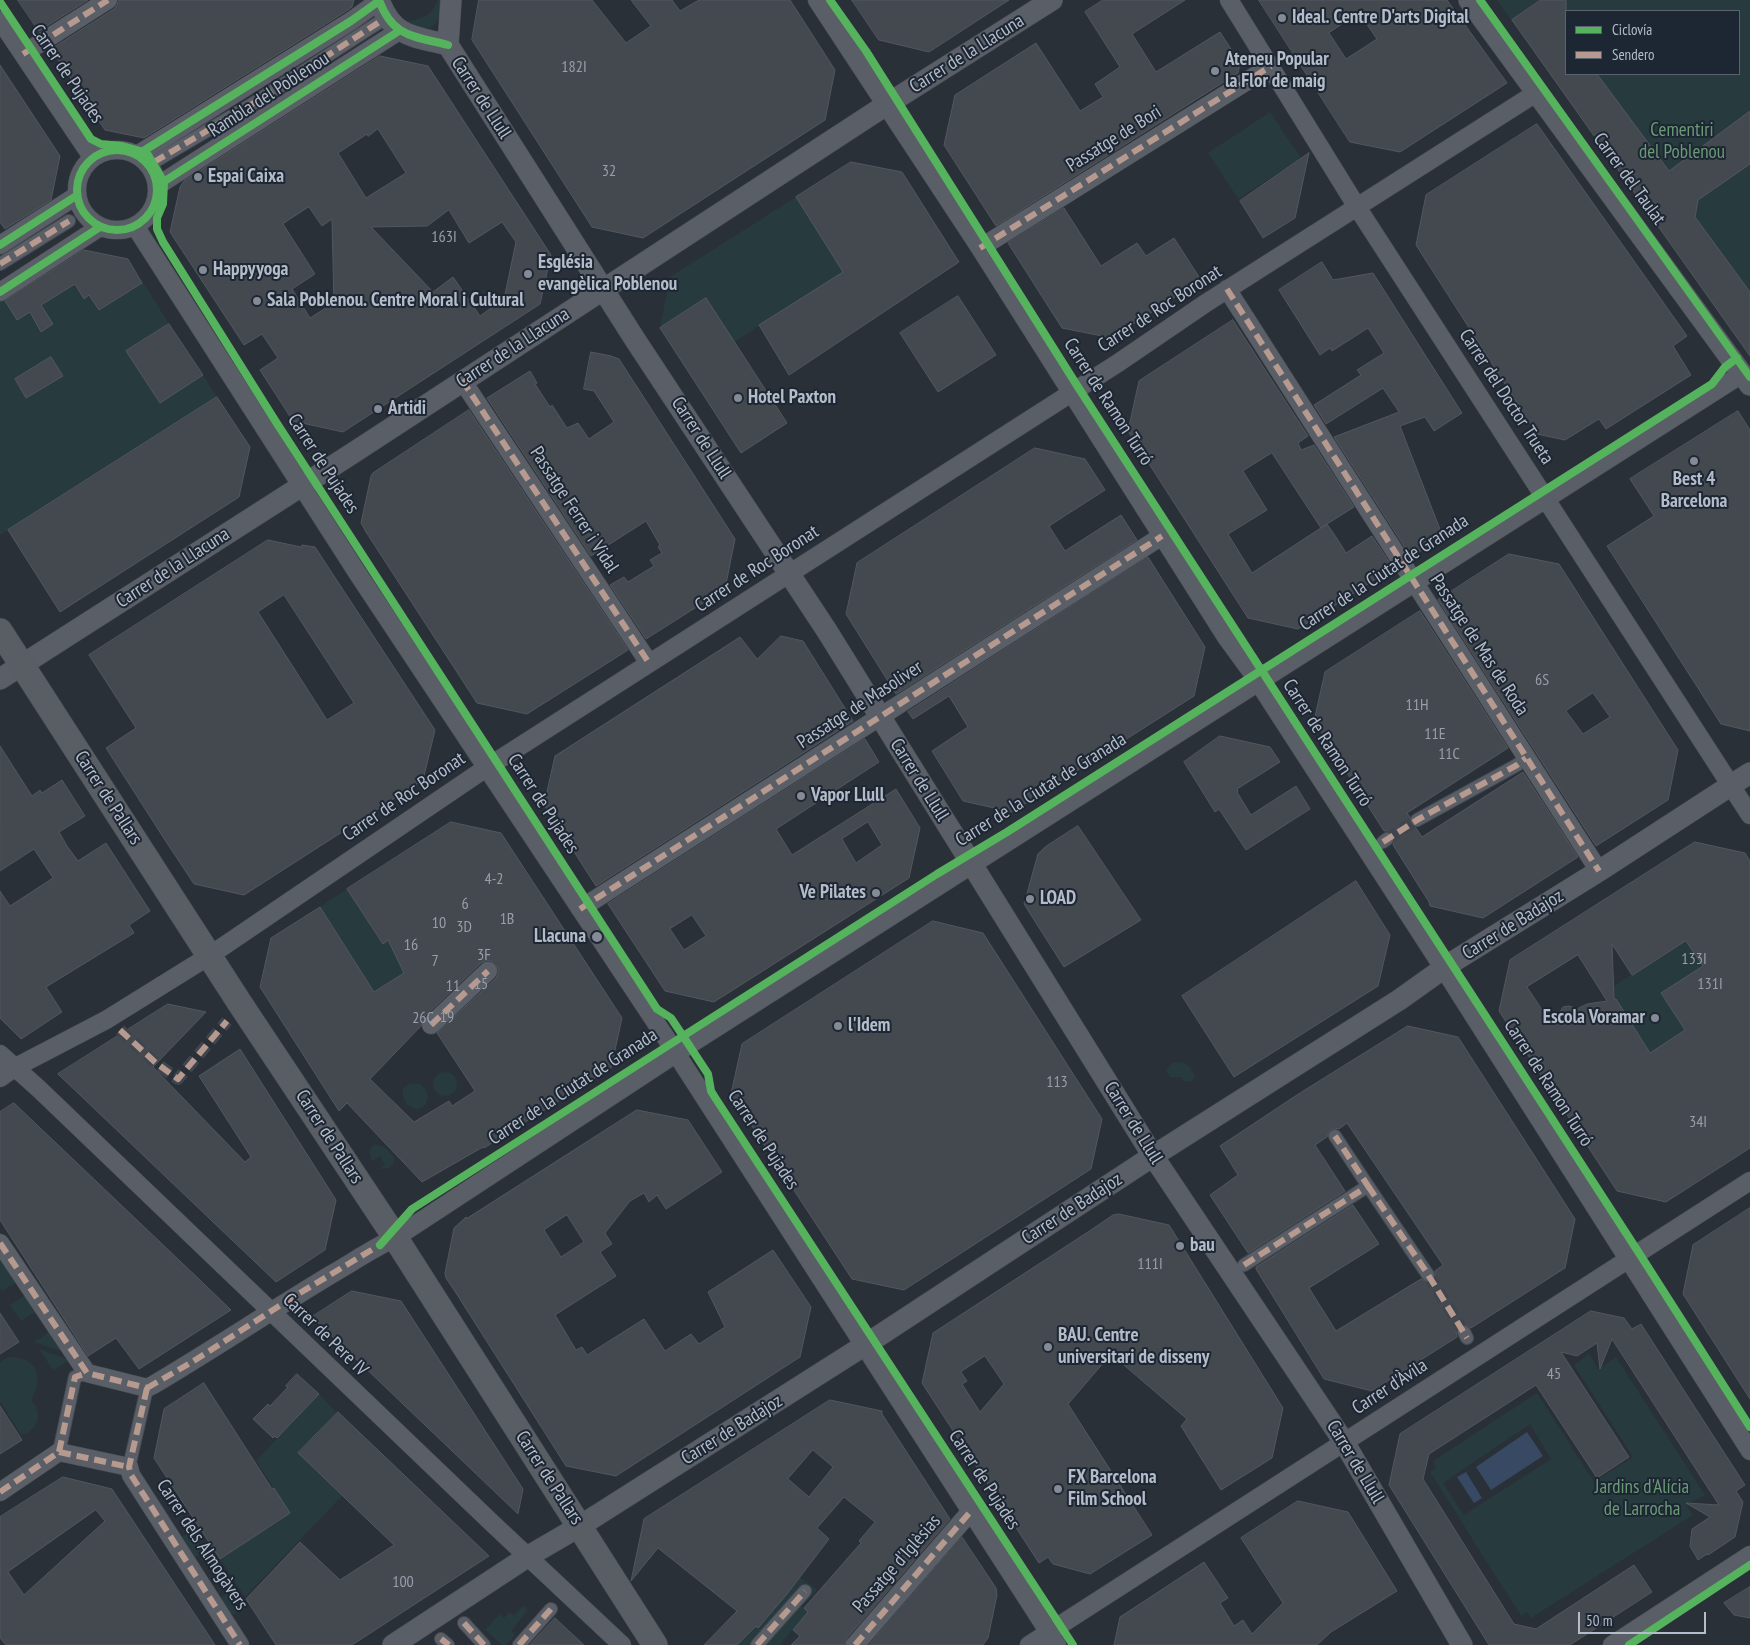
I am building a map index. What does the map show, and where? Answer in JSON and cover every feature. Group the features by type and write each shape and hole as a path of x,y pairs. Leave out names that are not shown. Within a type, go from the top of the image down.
{"main road":[{"name":"Carrer de Pallars","path":"0,631 395,1238 655,1645"}],"street":[{"path":"23,54 108,0"},
{"name":"Carrer de Ramon Turró","path":"817,0 980,248 1226,637 1258,682 1444,969 1750,1451"},
{"name":"Carrer de la Llacuna","path":"0,679 302,486 886,105 1052,0"},
{"name":"Carrer del Doctor Trueta","path":"1229,0 1357,207 1750,815"},
{"name":"Carrer del Taulat","path":"1469,0 1746,380"},
{"path":"422,38 440,29 449,9"},
{"path":"385,13 410,36 448,45 449,9"},
{"name":"Rambla del Poblenou","path":"137,155 352,21 385,13"},
{"name":"Rambla del Poblenou","path":"154,162 254,103 385,13"},
{"name":"Rambla del Poblenou","path":"157,186 385,13"},
{"name":"Carrer de Pujades","path":"0,20 92,157"},
{"name":"Carrer de Llull","path":"448,45 603,289 790,574 1153,1156 1344,1442 1462,1645"},
{"name":"Passatge de Bori","path":"980,248 1271,66"},
{"name":"Carrer de Roc Boronat","path":"7,1073 106,1020 210,956 486,768 1536,93"},
{"path":"121,150 137,155 148,165 154,175 157,186 152,210 145,219 135,226 124,230 112,231 100,227 89,220 82,212 76,196 77,181 83,167 92,157 104,152 121,150"},
{"path":"2,239 76,196"},
{"path":"0,264 69,221"},
{"name":"Carrer de Pujades","path":"135,226 486,768 676,1053 1053,1639"},
{"path":"0,292 100,227"},
{"name":"Passatge de Mas de Roda","path":"1227,290 1599,871"},
{"name":"Passatge Ferrer i Vidal","path":"462,380 649,663"},
{"name":"Carrer de la Ciutat de Granada","path":"147,1388 375,1248 395,1238 676,1053 1258,682 1304,655 1414,582 1546,499 1746,380"},
{"name":"Passatge de Masoliver","path":"580,909 1162,536"},
{"path":"1417,820 1526,758"},
{"name":"Carrer de Badajoz","path":"393,1645 527,1557 580,1526 865,1345 1153,1156 1399,1000 1750,772"},
{"path":"430,1025 488,971"},
{"name":"Carrer de Pere IV","path":"0,1054 7,1073 39,1089 270,1312 622,1645"},
{"path":"1335,1136 1428,1275"},
{"name":"Carrer d'Àvila","path":"1029,1645 1053,1639 1344,1442 1750,1181"},
{"path":"1244,1265 1368,1186"},
{"path":"0,1243 84,1370 147,1388 129,1467 59,1452"},
{"path":"0,1492 59,1452 75,1377 84,1370"},
{"name":"Carrer dels Almogàvers","path":"129,1467 131,1474 240,1645"},
{"name":"Passatge d'Iglèsias","path":"855,1645 971,1511"},
{"path":"1612,1645 1750,1555"},
{"path":"757,1645 805,1591"},
{"path":"520,1645 551,1609"},
{"path":"464,1623 484,1645"}],"green space":[{"path":"438,0 443,0 441,11 439,20 433,26 423,30 404,21 415,20 425,16 432,10"},
{"name":"Cementiri del Poblenou","path":"1497,0 1750,0 1750,356"},
{"path":"1270,112 1301,158 1238,199 1208,153"},
{"path":"796,197 843,272 734,342 706,298 660,328 670,277"},
{"path":"80,280 85,288 80,292 84,299 89,295 99,310 143,282 169,324 126,351 160,403 203,375 217,397 0,535 0,298 2,297 17,320"},
{"path":"347,889 382,943 388,940 404,973 374,992 320,907"},
{"path":"1686,941 1703,967 1661,993 1685,1030 1650,1053 1609,989"},
{"path":"1182,1062 1190,1067 1195,1076 1192,1081 1185,1082 1181,1077 1171,1077 1166,1071 1172,1063"},
{"path":"445,1072 454,1075 457,1084 454,1093 445,1096 436,1093 433,1084 436,1075"},
{"path":"411,1083 420,1084 426,1090 428,1097 426,1104 419,1109 412,1108 406,1103 403,1096 403,1088"},
{"path":"376,1144 386,1148 394,1157 394,1163 389,1168 378,1169 385,1165 380,1156 372,1161 370,1151"},
{"path":"0,1257 19,1281 2,1291 0,1288"},
{"path":"27,1294 37,1311 21,1321 10,1305"},
{"path":"51,1331 64,1352 34,1342"},
{"path":"39,1349 70,1360 53,1370"},
{"name":"Jardins d'Alícia de Larrocha","path":"1589,1354 1598,1369 1616,1357 1705,1495 1686,1505 1693,1515 1531,1618 1527,1612 1521,1616 1430,1472 1436,1467 1433,1461 1537,1393 1594,1482 1633,1457 1574,1365","holes":["1530,1424 1551,1459 1464,1515 1443,1483"]},
{"path":"8,1357 26,1360 32,1364 38,1376 35,1392 31,1400 37,1410 37,1421 32,1430 21,1435 0,1401 0,1362"},
{"path":"319,1394 336,1412 297,1453 342,1496 245,1597 220,1559 290,1513 256,1461"},
{"path":"192,1532 205,1552 193,1559 180,1538"},
{"path":"800,1577 817,1590 802,1606 808,1612 780,1645 737,1645 756,1626 759,1627"},
{"path":"230,1592 241,1610 231,1616 219,1598"},
{"path":"523,1606 528,1610 511,1631 515,1635 506,1645 502,1645 485,1630 499,1614 504,1618 509,1612 514,1615"}],"water":[{"path":"1527,1432 1543,1456 1491,1490 1476,1467"},
{"path":"1466,1472 1482,1498 1474,1503 1457,1477"}],"building":[{"path":"18,0 88,0 39,31"},
{"path":"119,0 354,0 352,7 345,12 144,138 105,130 51,49 114,9"},
{"path":"479,0 592,0 626,43 651,26 631,0 672,0 680,11 699,0 790,0 835,70 825,120 643,238 592,227 472,40"},
{"path":"852,0 1009,0 929,52 879,40"},
{"path":"1103,0 1185,0 1132,34 1156,72 1220,32 1240,63 1238,73 996,226 944,145 955,95 1036,43 1080,111 1103,97 1095,84 1120,67 1085,12"},
{"path":"1259,0 1447,0 1507,83 1400,152 1350,142","holes":["1359,13 1377,39 1346,59 1329,33"]},
{"path":"1541,0 1566,0 1565,75 1598,75 1669,171 1750,111 1750,164 1698,200 1695,217 1750,292 1750,356 1512,20"},
{"path":"380,56 428,66 551,255 540,304 343,432 293,421 260,370 278,358 262,334 244,345 170,232 180,187 184,181","holes":["378,129 406,173 366,198 338,153","309,207 322,226 332,219 334,303 310,318 292,289 315,274 283,224","449,210 469,243 502,222 516,242 504,299 480,316 453,277 433,292 371,227 427,226"]},
{"path":"0,65 60,156 51,200 5,229 0,222"},
{"path":"1537,124 1687,336 1673,346 1691,375 1606,429 1599,419 1565,440 1537,434 1416,245 1426,195"},
{"path":"1309,153 1295,218 1263,238 1240,201"},
{"path":"851,162 902,172 959,262 789,375 759,325 843,272 796,197"},
{"path":"1064,208 1101,266 1137,243 1146,256 1174,238 1201,280 1112,338 1062,328 1008,243"},
{"path":"84,250 128,259 142,283 99,310 89,295 84,299 75,284 41,305 53,324 41,332 30,312 17,320 5,301"},
{"path":"1322,262 1333,280 1373,273 1462,413 1434,431 1425,417 1400,426 1443,537 1411,557 1334,437 1399,412 1383,388 1326,424 1314,405 1361,375 1357,370 1384,353 1368,328 1332,351 1330,348 1320,355 1279,290"},
{"path":"958,296 996,355 938,392 900,333"},
{"name":"Hotel Paxton","path":"706,298 787,423 741,453 660,328"},
{"path":"1233,320 1308,436 1298,443 1301,450 1314,445 1354,507 1327,524 1346,553 1372,536 1393,568 1298,629 1248,618 1128,431 1139,381","holes":["1272,453 1321,528 1252,573 1228,534 1267,510 1243,471"]},
{"path":"169,324 203,375 160,403 126,351"},
{"path":"591,352 619,359 735,539 725,589 646,639 610,585 624,577 628,582 654,566 650,560 662,553 658,547 660,545 646,521 591,556 487,398 530,371 537,383 535,384 567,428 578,423 589,439 614,422 594,391 584,389"},
{"path":"51,357 63,376 26,398 15,379"},
{"path":"217,397 250,447 239,497 60,612 8,530"},
{"path":"469,410 628,650 527,714 477,703 361,523 373,473"},
{"path":"1738,411 1750,430 1750,731 1721,724 1607,546 1654,516 1630,479"},
{"path":"1035,448 1085,459 1105,490 1049,526 1065,551 1121,515 1137,540 896,694 846,614 857,563"},
{"path":"268,540 301,547 302,545 315,547 435,730 423,780 244,895 194,884 106,748 136,728 89,655","holes":["284,595 354,703 327,720 258,612"]},
{"path":"1509,554 1559,564 1678,750 1668,800 1596,846 1438,600","holes":["1593,693 1610,717 1583,734 1566,711"]},
{"path":"1148,557 1205,647 1194,696 1012,812 963,801 932,751 968,727 949,696 913,719 908,712"},
{"path":"1420,611 1508,748 1407,813 1410,817 1410,824 1416,828 1422,837 1523,772 1578,857 1483,918 1430,906 1393,845 1394,835 1390,831 1384,831 1314,721 1325,672"},
{"path":"781,636 803,641 853,721 596,886 544,805 555,756 740,637 757,659"},
{"path":"1220,736 1270,747 1280,762 1237,789 1251,815 1296,786 1310,809 1246,850 1219,809 1215,812 1184,762"},
{"path":"865,739 879,762 776,829 792,855 896,789 920,828 909,878 714,1002 665,991 608,904","holes":["868,822 882,845 856,863 842,839","692,915 706,936 684,950 670,929"]},
{"path":"0,746 32,796 40,790 42,793 62,780 85,816 59,832 67,846 78,861 106,843 150,911 129,925 134,933 46,987 62,1012 21,1039 0,1018 0,891 10,906 53,878 34,849 0,871"},
{"path":"451,822 501,833 622,1018 611,1068 484,1148 422,1182 347,1103 339,1111 260,987 271,938 320,907 374,992 404,973 388,940 383,944 347,889","holes":["491,961 498,968 496,978 437,1033 475,1091 452,1106 449,1101 414,1122 370,1079 421,1026 424,1017 481,963"]},
{"path":"1078,826 1141,920 1064,967 1024,904 1038,854 1045,847"},
{"path":"1695,842 1745,853 1750,861 1750,1148 1666,1202 1617,1191 1499,1011 1510,960","holes":["1686,941 1703,966 1661,993 1685,1030 1650,1053 1616,999 1614,999 1612,944 1632,975","1578,955 1607,1001 1587,1004 1577,1009 1569,1006 1563,1007 1552,1025 1527,987"]},
{"path":"1356,881 1390,935 1378,986 1234,1077 1182,996"},
{"path":"933,921 983,933 1102,1119 1091,1169 904,1290 852,1279 731,1094 742,1044"},
{"path":"168,1004 206,1012 153,1067 245,1162 251,1157 199,1076 240,1049 336,1200 325,1250 276,1282 58,1074"},
{"path":"1408,1026 1458,1037 1575,1219 1565,1268 1471,1328 1465,1324 1460,1325 1456,1331 1457,1337 1372,1391 1324,1379 1256,1269 1256,1267 1353,1205 1379,1244 1309,1288 1336,1331 1421,1279 1428,1283 1435,1279 1435,1271 1443,1265 1347,1123 1339,1129 1334,1128 1330,1130 1327,1137 1315,1145 1345,1191 1248,1253 1210,1195 1238,1175 1220,1146 1300,1093"},
{"path":"14,1103 231,1310 139,1369 116,1338 88,1356 0,1220 0,1112"},
{"path":"637,1110 688,1120 722,1172 666,1209 657,1195 649,1202 644,1193 630,1201 605,1233 612,1244 600,1252 616,1276 555,1315 576,1350 582,1347 587,1355 644,1319 665,1351 691,1334 699,1344 725,1327 708,1292 773,1250 811,1307 800,1357 616,1476 566,1466 446,1278 445,1273 454,1228","holes":["567,1215 584,1242 561,1257 544,1230"]},
{"path":"1750,1208 1750,1399 1683,1294 1693,1245"},
{"path":"1119,1214 1169,1225 1283,1408 1272,1458 1221,1490 1181,1426 1187,1419 1111,1354 1068,1404 1152,1535 1090,1574 1053,1564 1048,1557 1039,1563 922,1383 933,1333 1113,1215","holes":["985,1356 1004,1384 980,1412 962,1384 967,1381 961,1372"]},
{"path":"352,1291 401,1301 523,1489 518,1514 312,1317"},
{"path":"1591,1311 1624,1318 1632,1329 1641,1324 1745,1485 1736,1491 1743,1502 1735,1537 1698,1560 1690,1546 1692,1529 1710,1517 1686,1503 1719,1505 1612,1339 1600,1369 1597,1343 1577,1356 1561,1352 1629,1457 1597,1478 1536,1385 1429,1454 1423,1479 1514,1624 1536,1629 1634,1565 1652,1592 1570,1645 1489,1645 1389,1485 1400,1434"},
{"path":"0,1313 19,1342 0,1354"},
{"path":"297,1374 319,1394 277,1438 275,1436 273,1438 253,1419 268,1404 270,1406 288,1387 286,1386"},
{"path":"204,1383 272,1489 274,1488 290,1513 220,1559 154,1458 164,1409"},
{"path":"830,1400 882,1411 882,1414 950,1519 847,1638 845,1645 791,1645 800,1636 793,1630 808,1612 804,1608 861,1543 859,1541 875,1522 844,1497 817,1528 829,1539 758,1628 756,1626 737,1645 704,1645 737,1611 658,1548 631,1581 644,1519","holes":["813,1450 833,1467 809,1497 788,1479"]},
{"path":"0,1406 22,1440 0,1454"},
{"path":"338,1412 489,1556 352,1645 276,1645 246,1599 300,1542 340,1580 394,1545 298,1453"},
{"path":"63,1477 112,1489 215,1645 6,1645 0,1638 0,1517","holes":["96,1510 105,1521 24,1595 8,1572"]},
{"path":"1298,1501 1348,1512 1397,1591 1331,1632 1317,1645 1114,1645 1120,1617 1204,1562 1228,1598 1220,1603 1234,1626 1243,1620 1252,1634 1283,1603 1241,1538"},
{"path":"962,1537 996,1588 997,1595 988,1638 983,1645 869,1645"},
{"path":"1750,1587 1750,1618 1734,1615 1724,1603"},
{"path":"555,1618 570,1632 584,1645 530,1645"}],"tunnel":[{"path":"1387,839 1417,820"},
{"path":"120,1030 156,1063 178,1079 227,1021"},
{"path":"1428,1275 1464,1332"}],"marked path":[{"path":"23,54 108,0"},
{"path":"154,162 254,103 381,21"},
{"path":"980,248 1271,66"},
{"path":"0,264 69,221"},
{"path":"1227,289 1599,871"},
{"path":"462,380 649,663"},
{"path":"580,909 1162,536"},
{"path":"1383,842 1417,820 1517,765 1526,758"},
{"path":"431,1025 488,971"},
{"path":"120,1030 156,1063 178,1079 227,1021"},
{"path":"1244,1265 1368,1186 1335,1136"},
{"path":"1368,1186 1427,1273 1467,1338"},
{"path":"0,1243 87,1373 147,1388"},
{"path":"147,1388 383,1243"},
{"path":"59,1452 75,1377 87,1373"},
{"path":"147,1388 129,1467 131,1475 240,1645"},
{"path":"59,1452 129,1467"},
{"path":"0,1492 59,1452"},
{"path":"855,1645 971,1511"},
{"path":"757,1645 805,1591"},
{"path":"519,1645 551,1609"},
{"path":"464,1623 484,1645"},
{"path":"441,1639 449,1645"}],"cycle path":[{"path":"379,0 391,22 398,29 415,37 448,45"},
{"path":"830,0 866,51 1078,387 1750,1427"},
{"path":"1480,0 1750,377"},
{"path":"137,155 351,21 379,1"},
{"path":"0,2 91,139 101,144 122,146 144,152 148,155 164,182 163,204 157,218 157,229 163,242 276,422 657,1009 671,1018 708,1074 711,1091 716,1099 1073,1645"},
{"path":"157,186 399,31"},
{"path":"117,150 132,153 145,162 154,175 157,190 154,205 145,218 132,227 117,230 102,227 89,218 80,205 77,190 80,175 89,162 102,153 117,150"},
{"path":"0,245 76,196"},
{"path":"0,292 100,227"},
{"path":"380,1245 412,1209 937,874 1007,832 1712,384 1725,367 1737,358"},
{"path":"1629,1645 1750,1565"}],"place":[{"name":"Ideal. Centre D'arts Digital","path":"1282,18"},
{"name":"Ateneu Popular la Flor de maig","path":"1215,71"},
{"name":"Espai Caixa","path":"198,177"},
{"name":"Happyyoga","path":"203,270"},
{"name":"Església evangèlica Poblenou","path":"528,274"},
{"name":"Sala Poblenou. Centre Moral i Cultural","path":"257,301"},
{"name":"Hotel Paxton","path":"738,398"},
{"name":"Artidi","path":"378,409"},
{"name":"Best 4 Barcelona","path":"1694,461"},
{"name":"Vapor Llull","path":"801,796"},
{"name":"Ve Pilates","path":"876,893"},
{"name":"LOAD","path":"1030,899"},
{"name":"Llacuna","path":"597,937"},
{"name":"Escola Voramar","path":"1655,1018"},
{"name":"l'Idem","path":"838,1026"},
{"name":"bau","path":"1180,1246"},
{"name":"BAU. Centre universitari de disseny","path":"1048,1347"},
{"name":"FX Barcelona Film School","path":"1058,1489"}]}
